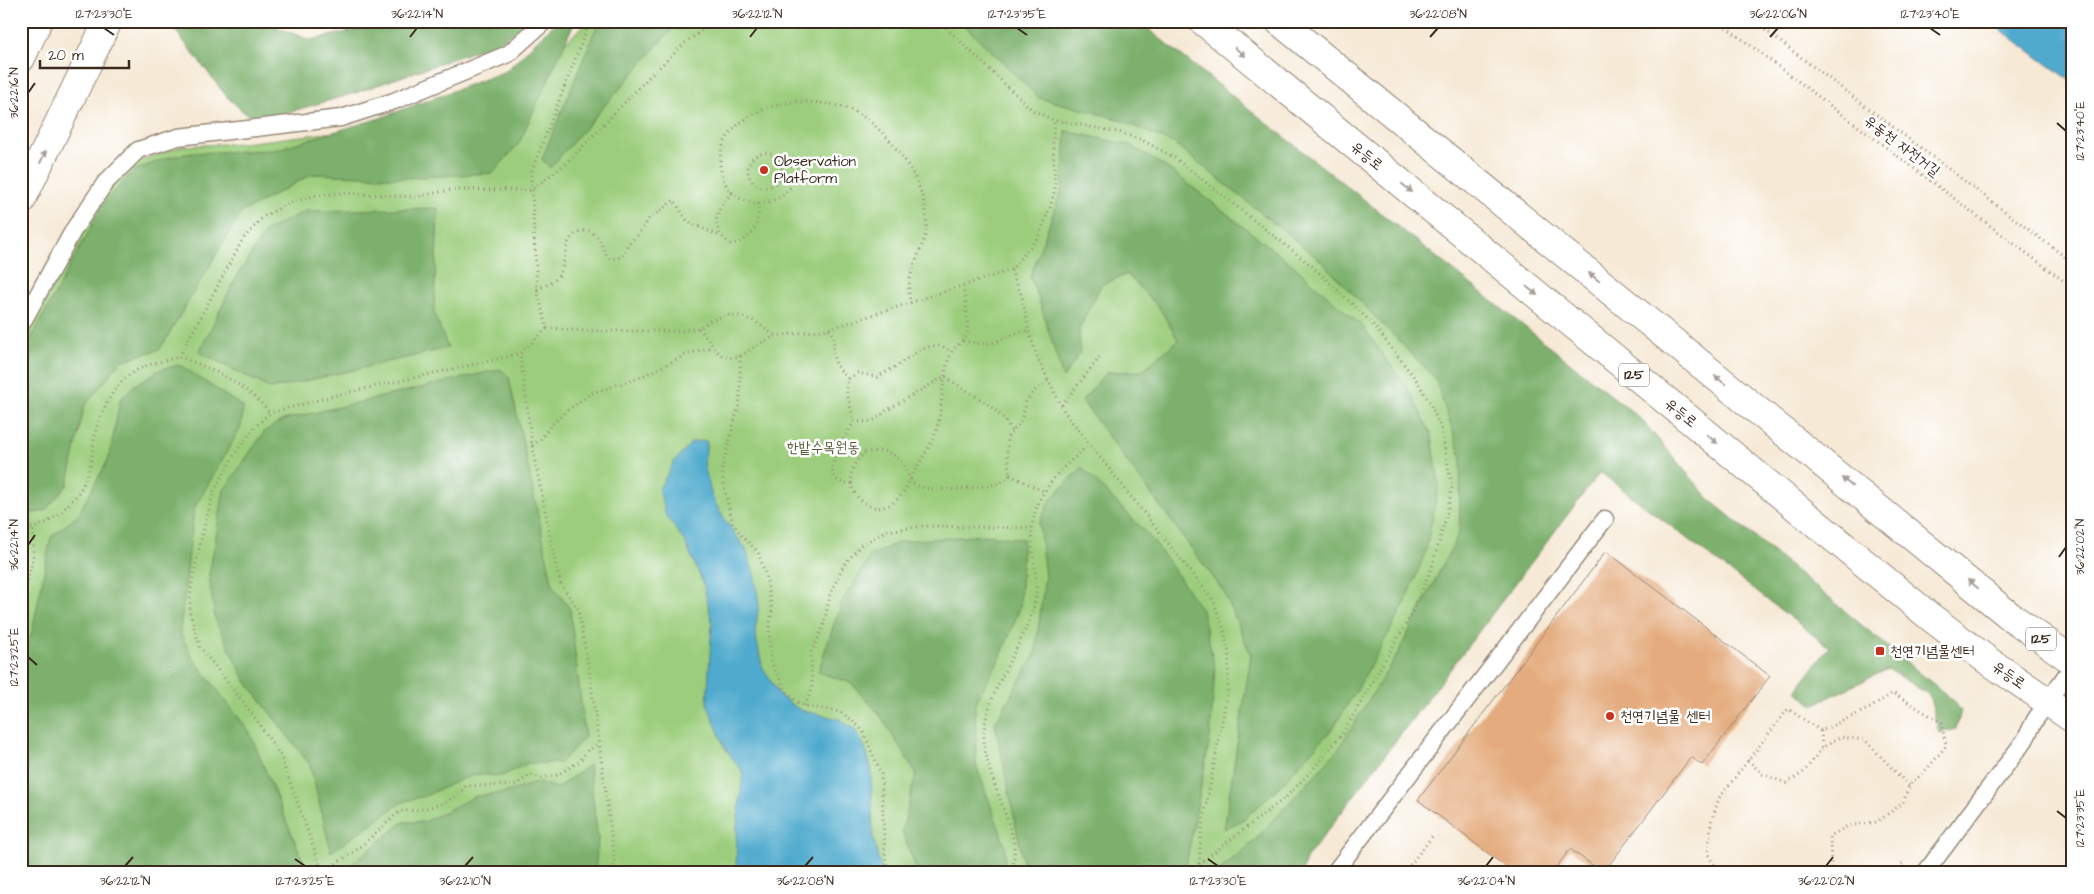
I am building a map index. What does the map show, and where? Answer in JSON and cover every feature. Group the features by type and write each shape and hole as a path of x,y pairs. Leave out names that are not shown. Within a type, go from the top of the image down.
{"main road":[{"path":"21,58 38,21"},
{"name":"유등로","path":"1203,21 1929,616 1987,660 2073,719"},
{"name":"125","path":"1279,21 2010,616 2073,661"},
{"path":"21,201 107,27"}],"lane":[{"path":"21,325 74,229 105,184 138,150 178,137 341,118 394,101 508,54 544,21"},
{"path":"1341,873 1337,870 1605,519"},
{"path":"1925,873 2025,740 2034,720 2073,665"}],"path":[{"path":"547,328 537,289 530,190 531,173 590,21"},
{"path":"179,357 243,239 263,217 287,204 312,196 343,194 415,198 450,190 530,190 568,162 648,78 686,42 715,21"},
{"path":"939,21 1032,110 1054,120 1119,132 1144,141 1175,158 1312,266 1372,323 1417,381 1430,403 1441,429 1452,487 1446,518 1432,566 1414,610 1343,733 1314,768 1286,797 1199,864 1194,873"},
{"name":"유동천 자전거길","path":"1718,21 2073,288"},
{"path":"1753,21 2073,263"},
{"path":"781,167 796,164 795,177 790,187 783,195 772,201 750,204 739,200 732,193 722,176 720,162 722,149 740,122 754,113 782,104 806,102 843,107 859,113 876,127 904,160 918,181 927,213 926,231 908,286 910,304"},
{"path":"699,328 719,354 730,358 740,356 776,336 829,329 1011,270 1038,236 1050,208 1055,189 1054,120"},
{"path":"761,153 772,154 780,162 781,167 780,178 771,186 759,186 754,183 748,174 749,163 756,155 761,153"},
{"path":"720,236 717,224 719,210 732,193"},
{"path":"537,289 558,278 568,243 571,237 578,232 586,230 593,232 601,241 606,256 610,259 622,257 628,244 638,235 649,219 674,200 688,222 720,236 730,244 743,242 748,238 758,220 758,203"},
{"path":"1011,270 1022,297 1028,331 1037,357 1062,405 1089,445 1213,600 1223,626 1229,654 1228,689 1201,834 1199,864"},
{"path":"963,287 968,326 963,341 951,352 945,376 936,434 911,479 899,498 892,504 883,507 873,507 864,504 853,490 853,468 864,453 874,450 884,451 896,456 902,463 911,479 914,484 936,489 992,486 1005,482 1010,475 1006,443 1024,415 1026,402 1031,394 1049,380"},
{"path":"600,744 587,751 579,762 557,775 542,778 530,775 515,785 507,786 466,786 460,795 433,806 415,811 400,811 358,849 323,872 280,755 254,716 200,647 190,614 190,596 194,571 214,491 242,444 254,428 270,413 342,394 520,354 547,328 585,331 680,330 699,328 725,315 740,316 765,327 776,336"},
{"path":"829,329 834,336 832,353 834,362 848,379"},
{"path":"963,341 978,343 995,342 1012,333 1028,331"},
{"path":"852,483 843,483 837,479 832,466 834,456 854,421 846,389 848,379 858,373 878,377 919,351 936,345 943,346 951,352"},
{"path":"532,445 541,439 551,425 569,409 592,393 639,378 687,354 712,347"},
{"path":"520,354 532,445 557,571 561,584 578,609 600,744 614,854 614,873"},
{"path":"1062,405 1102,354"},
{"path":"740,356 740,400 724,461 724,488 733,523 740,535 758,552 766,576 772,611 769,628 771,662 786,692 805,706 840,712 852,720 866,736 881,774 885,856 889,873"},
{"path":"21,529 33,528 60,514 75,497 86,480 92,461 95,436 100,417 120,384 132,373 179,357 204,366 243,387 270,413"},
{"path":"854,421 869,422 879,418 884,412 945,376"},
{"path":"945,376 993,408 1004,418 1012,431"},
{"path":"1013,873 1014,847 1003,808 988,768 984,739 986,718 1027,628 1034,604 1037,578 1032,528 1035,512 1045,492 1065,464 1089,445"},
{"path":"1010,475 1045,492"},
{"path":"805,706 812,688 811,653 823,628 830,595 843,566 861,545 886,532 923,526 1032,528"},
{"path":"21,605 33,560 33,528"},
{"path":"1822,731 1872,707 1893,693 1942,723 1946,746 1927,769 1909,786 1903,803 1877,822 1848,826 1830,836 1831,873"},
{"path":"1719,873 1708,854 1711,822 1719,798 1788,709 1822,731"},
{"path":"1822,731 1822,748"},
{"path":"1748,760 1762,774 1786,783 1804,772 1822,748 1841,737 1865,740 1909,786"},
{"path":"1404,873 1434,834"}],"green space":[{"path":"173,21 261,21 310,40 398,21 531,21 498,43 355,93 255,122 227,97 175,30"},
{"path":"557,21 575,21 519,143 493,173 406,178 312,174 241,213 160,349 121,361 84,407 68,484 45,511 21,515 21,357 105,201 133,171 166,158 192,153 274,150 380,118 506,71"},
{"name":"한밭수목원동","path":"588,21 1115,21 1625,423 1289,873 21,873 21,345 103,195 136,162 182,146 243,143 443,119 520,87"},
{"path":"599,21 679,21 550,168 542,159"},
{"path":"960,21 1138,21 1640,418 1710,500 1954,701 1961,711 1956,729 1939,733 1929,695 1888,669 1813,705 1796,691 1829,647 1600,472 1306,859 1302,873 1216,873 1254,841 1337,751 1398,653 1459,533 1461,457 1435,378 1320,260 1175,144 1115,118 1039,98"},
{"path":"1066,131 1130,145 1169,169 1294,266 1363,327 1411,393 1432,436 1439,485 1426,550 1406,602 1333,728 1278,788 1244,819 1224,829 1251,655 1224,592 1082,401 1107,372 1142,371 1178,340 1160,309 1127,274 1101,285 1079,329 1080,353 1063,378 1030,277 1062,189"},
{"path":"438,208 434,313 448,348 271,389 199,352 234,282 265,231 306,211"},
{"path":"180,365 243,407 241,427 194,509 180,632 192,657 249,731 308,873 22,873 21,662 32,632 51,537 78,515 109,458 120,400 132,387 161,369"},
{"path":"501,369 509,377 553,586 570,609 585,737 560,763 528,763 502,776 477,774 425,796 402,802 331,852 310,765 245,680 215,619 209,576 224,490 265,431 283,420"},
{"path":"1082,467 1153,540 1202,610 1215,668 1210,738 1186,866 1182,873 1022,873 1023,861 995,723 1035,654 1045,577 1039,523 1051,499"},
{"path":"986,535 1023,539 1020,608 1000,658 975,703 976,765 1005,845 1005,873 918,873 902,832 916,773 880,715 851,683 818,672 841,603 871,555 902,541"},
{"path":"589,765 598,840 595,873 341,873 403,822 424,822 476,796 508,792 539,782 557,788"}],"water":[{"path":"1989,21 2073,21 2073,83"},
{"path":"707,441 704,464 712,497 724,519 745,548 754,573 759,604 755,632 762,666 779,695 800,710 839,719 855,730 864,745 871,767 873,837 882,873 736,873 737,826 743,773 724,746 707,703 712,622 703,583 685,542 666,516 659,489 674,462 692,442"}],"building":[{"name":"천연기념물 센터","path":"1606,551 1770,676 1702,765 1691,757 1603,873 1570,849 1552,873 1514,873 1418,800"}],"place":[{"name":"Observation Platform","path":"764,170"},
{"name":"천연기념물센터","path":"1880,651"},
{"name":"천연기념물 센터","path":"1610,716"}]}
